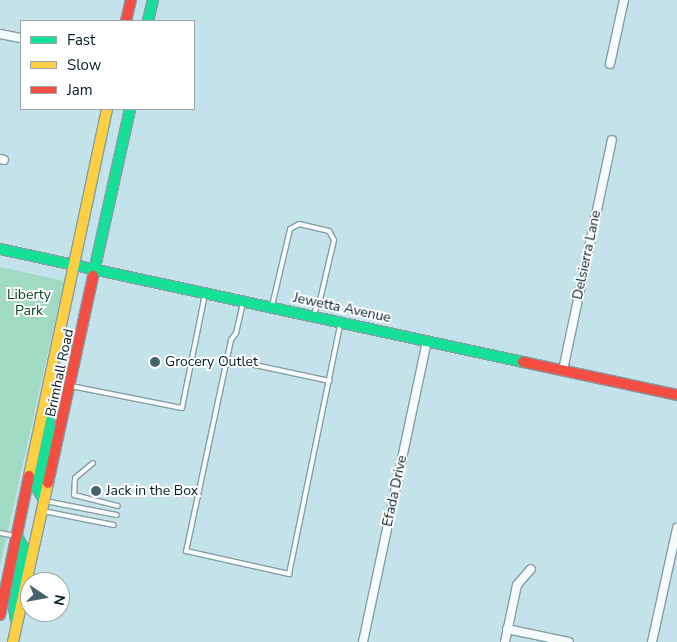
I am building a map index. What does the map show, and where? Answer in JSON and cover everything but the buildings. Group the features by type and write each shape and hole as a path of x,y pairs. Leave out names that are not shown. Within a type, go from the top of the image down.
{"street":[{"path":"126,20 131,0"},
{"path":"148,20 153,0"},
{"path":"610,64 624,0"},
{"path":"0,34 20,38"},
{"name":"Brimhall Road","path":"0,615 107,110"},
{"name":"Brimhall Road","path":"13,642 97,268 130,110"},
{"name":"Delsierra Lane","path":"563,370 612,140"},
{"name":"Jewetta Avenue","path":"0,249 97,268 677,394"},
{"name":"Efada Drive","path":"363,642 428,341"},
{"path":"44,506 38,488 50,428 45,406"},
{"path":"652,642 674,560 677,528"},
{"path":"17,536 24,549 14,607 17,623"},
{"path":"505,642 517,585 531,569"},
{"path":"507,629 569,642"}],"lane":[{"path":"272,307 290,229 299,224 329,231 334,240 320,300 313,316"},
{"path":"71,386 182,408 205,292"},
{"path":"243,300 226,359 186,551 289,574 341,322"},
{"path":"226,359 330,381"},
{"path":"93,463 75,478 74,496 118,506"},
{"path":"44,506 117,515"},
{"path":"44,506 114,526"},
{"path":"0,533 17,536"}],"green space":[{"name":"Liberty Park","path":"0,267 64,281 0,566"}],"traffic: fast":[{"path":"148,20 153,0"},
{"path":"93,276 130,110"},
{"path":"0,249 523,362"},
{"path":"45,501 37,488 50,428 46,412"},
{"path":"16,620 14,607 24,549 17,536"}],"traffic: slow":[{"path":"29,476 107,110"},
{"path":"13,642 48,483"}],"traffic: jam":[{"path":"126,20 131,0"},
{"path":"48,483 93,276"},
{"path":"523,362 677,395"},
{"path":"0,615 29,476"}],"place":[{"name":"Grocery Outlet","path":"155,362"},
{"name":"Jack in the Box","path":"96,491"}]}
